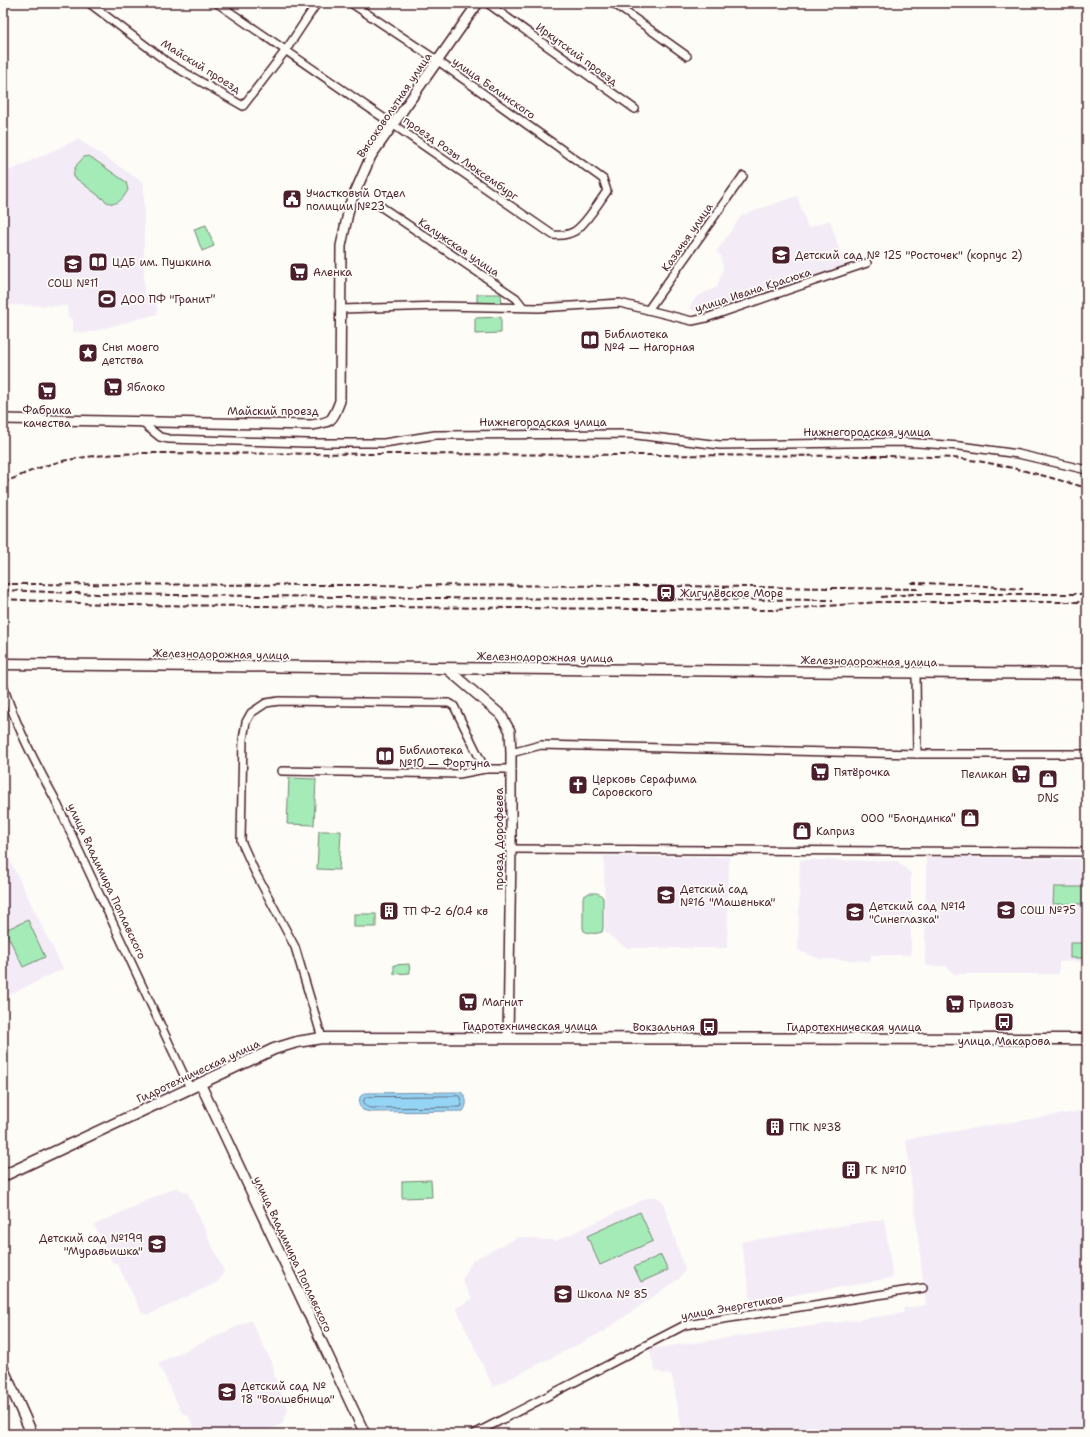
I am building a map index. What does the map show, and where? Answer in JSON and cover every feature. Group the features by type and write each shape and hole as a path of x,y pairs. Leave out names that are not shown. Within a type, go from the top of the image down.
{"main road":[{"name":"Железнодорожная улица","path":"3,664 916,674 1087,674"},
{"name":"Гидротехническая улица","path":"3,1176 274,1049 296,1042 322,1038 1087,1039"},
{"path":"3,1369 32,1434"}],"street":[{"name":"Майский проезд","path":"88,3 170,64 243,106 286,50"},
{"name":"проезд Розы Люксембург","path":"218,3 553,235"},
{"path":"286,50 317,3"},
{"name":"улица Белинского","path":"351,3 438,61 603,178 607,192 591,214 575,231 562,236 553,235"},
{"name":"Высоковольтная улица","path":"345,228 350,204 371,156 478,3"},
{"name":"Иркутский проезд","path":"487,3 635,109"},
{"path":"612,3 687,56"},
{"name":"Казачья улица","path":"648,310 744,176"},
{"name":"Калужская улица","path":"380,206 516,298 523,307"},
{"name":"Майский проезд","path":"140,421 311,425 327,423 334,418 340,401 341,246 345,228"},
{"name":"улица Ивана Красюка","path":"341,309 441,306 523,307 620,303 692,321 706,318 867,263"},
{"path":"3,414 19,419"},
{"path":"3,419 140,421"},
{"name":"Нижнегородская улица","path":"140,421 160,437 169,439 306,443 384,443 435,435 620,434 720,445 904,442 960,446 1018,454 1087,470"},
{"name":"проезд Дорофеева","path":"446,668 501,715 510,731 511,849 508,1038"},
{"path":"916,674 917,754"},
{"name":"улица Владимира Поплавского","path":"3,685 8,704 34,761 54,797 190,1088"},
{"path":"322,1038 295,947 255,872 241,841 243,740 246,722 251,713 266,703 279,701 449,703 454,706 485,769"},
{"path":"511,753 541,745 917,754 1087,754"},
{"path":"282,771 460,774 485,769 511,769"},
{"path":"511,849 1087,852"},
{"name":"улица Владимира Поплавского","path":"200,1083 365,1434"},
{"name":"улица Энергетиков","path":"474,1434 685,1325 923,1288"}],"shaded area":[{"name":"СОШ №11","path":"78,139 144,183 144,294 156,294 157,314 87,333 73,332 72,318 68,318 67,306 3,305 3,234 6,170 11,170"},
{"name":"Детский сад № 125 \"Росточек\" (корпус 2)","path":"797,196 808,228 830,220 844,265 704,316 689,308 696,297 717,287 723,269 721,256 716,252 742,215"},
{"path":"3,846 63,969 3,998"},
{"name":"Детский сад №16 \"Машенька\"","path":"604,856 729,857 727,948 626,948 605,932"},
{"name":"СОШ №75","path":"926,857 1087,859 1087,961 1059,962 1059,974 954,974 946,966 925,966"},
{"name":"Детский сад №14 \"Синеглазка\"","path":"800,860 897,861 911,873 911,955 871,955 871,961 819,959 798,950"},
{"path":"1087,1110 1087,1434 683,1434 672,1376 655,1371 649,1349 903,1313 904,1308 926,1305 906,1139"},
{"name":"Детский сад №199 \"Муравьишка\"","path":"174,1188 188,1193 224,1271 218,1282 148,1315 142,1313 118,1265 112,1262 94,1225"},
{"name":"Школа № 85","path":"657,1197 663,1202 685,1270 680,1278 603,1332 493,1387 456,1308 472,1299 462,1280 473,1260 519,1237 556,1241 647,1198"},
{"path":"884,1219 893,1278 751,1302 741,1242"},
{"name":"Детский сад № 18 \"Волшебница\"","path":"251,1320 273,1365 274,1375 288,1409 282,1424 261,1434 197,1434 188,1415 182,1413 158,1363"}],"green space":[{"path":"89,156 126,182 128,190 117,203 107,202 74,177 74,171 78,164 84,157"},
{"path":"206,225 214,246 202,251 194,229"},
{"path":"477,294 501,294 502,304 477,305"},
{"path":"501,317 501,333 475,334 475,318"},
{"path":"289,778 316,779 314,825 287,824"},
{"path":"319,831 341,831 339,870 317,869"},
{"path":"1054,887 1087,887 1087,904 1053,904"},
{"path":"589,893 599,894 603,898 602,932 588,933 584,931 583,928 583,897"},
{"path":"354,914 376,914 376,927 354,927"},
{"path":"28,920 45,957 23,967 5,930"},
{"path":"1070,943 1087,943 1087,958 1070,958"},
{"path":"409,964 410,973 394,974 394,965"},
{"path":"431,1180 432,1197 402,1198 402,1181"},
{"path":"640,1212 653,1241 600,1265 587,1236"},
{"path":"661,1255 668,1270 641,1282 634,1267"}],"water":[{"path":"461,1092 465,1096 466,1101 466,1106 463,1111 370,1112 363,1110 359,1105 360,1097 364,1093"}],"railway":[{"path":"3,483 51,464 77,458 143,453 887,456 935,457 971,460 1022,470 1087,488"},
{"path":"911,583 962,584 1023,589"},
{"path":"3,584 666,586 921,589"},
{"path":"3,590 97,594 425,598 833,600"},
{"path":"881,597 913,594 1087,594"},
{"path":"3,599 127,605 774,610 878,602 1087,602"}],"place":[{"name":"Участковый Отдел полиции №23","path":"292,199"},
{"name":"Детский сад № 125 \"Росточек\" (корпус 2)","path":"781,255"},
{"name":"ЦДБ им. Пушкина","path":"98,262"},
{"name":"СОШ №11","path":"73,264"},
{"name":"Аленка","path":"299,272"},
{"name":"ДОО ПФ \"Гранит\"","path":"107,299"},
{"name":"Библиотека №4 — Нагорная","path":"590,340"},
{"name":"Сны моего детства","path":"88,353"},
{"name":"Яблоко","path":"113,387"},
{"name":"Фабрика качества","path":"47,391"},
{"name":"Жигулёвское Море","path":"666,593"},
{"name":"Библиотека №10 — Фортуна","path":"385,756"},
{"name":"Пятёрочка","path":"820,772"},
{"name":"Пеликан","path":"1021,774"},
{"name":"DNS","path":"1048,779"},
{"name":"Церковь Серафима Саровского","path":"578,785"},
{"name":"ООО \"Блондинка\"","path":"970,818"},
{"name":"Каприз","path":"802,831"},
{"name":"Детский сад №16 \"Машенька\"","path":"666,895"},
{"name":"СОШ №75","path":"1006,910"},
{"name":"ТП Ф-2 6/0.4 кв","path":"389,911"},
{"name":"Детский сад №14 \"Синеглазка\"","path":"855,912"},
{"name":"Магнит","path":"468,1002"},
{"name":"Привозъ","path":"955,1004"},
{"name":"улица Макарова","path":"1004,1022"},
{"name":"Вокзальная","path":"709,1027"},
{"name":"ГПК №38","path":"775,1127"},
{"name":"ГК №10","path":"851,1170"},
{"name":"Детский сад №199 \"Муравьишка\"","path":"157,1244"},
{"name":"Школа № 85","path":"563,1294"},
{"name":"Детский сад № 18 \"Волшебница\"","path":"227,1392"}]}
